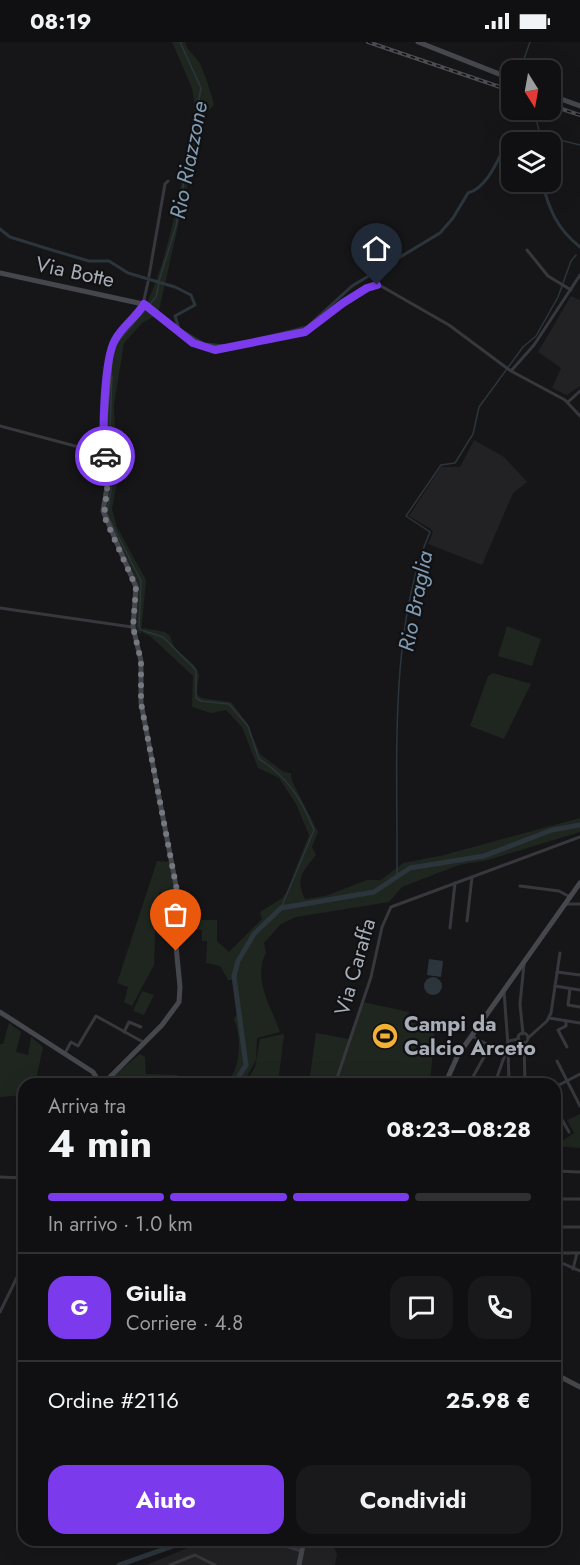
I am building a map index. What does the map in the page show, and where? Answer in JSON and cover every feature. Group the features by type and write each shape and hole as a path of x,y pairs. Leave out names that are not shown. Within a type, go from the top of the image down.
{"street":[{"path":"418,42 501,75"},
{"path":"561,99 580,106"},
{"path":"149,276 165,184 168,181"},
{"path":"526,250 542,269 571,290"},
{"name":"Via Botte","path":"0,273 147,306"},
{"path":"509,369 534,345 580,275"},
{"path":"109,1078 146,1043 179,1002 180,981 176,946 179,917 178,896 141,703 141,661 133,627 136,587 103,513 108,481 105,418 111,348 117,335 147,306 148,282"},
{"path":"147,306 193,343 215,350 305,332 367,288 381,286 449,325 509,369 567,402 580,416"},
{"path":"567,402 580,391"},
{"path":"0,426 105,454"},
{"path":"0,608 133,627"},
{"name":"Via Caraffa","path":"336,1078 371,977 388,910 395,905 580,837"},
{"path":"467,921 472,877"},
{"path":"450,928 455,883"},
{"path":"448,1078 458,1055 580,883"},
{"path":"520,886 559,891 570,897"},
{"path":"564,904 580,904"},
{"path":"525,1078 524,1043 549,1018 560,953"},
{"path":"497,1078 508,1044 519,1039 523,1034 524,962"},
{"path":"557,972 580,975"},
{"path":"514,975 522,978"},
{"path":"555,986 580,990"},
{"path":"570,988 568,1005 580,1006"},
{"path":"504,991 508,1078"},
{"path":"0,1012 93,1072 97,1078"},
{"path":"65,1053 70,1042 78,1046 96,1016 146,1043"},
{"path":"549,1018 580,1023"},
{"path":"566,1021 566,1026 558,1030 567,1047"},
{"path":"124,1032 129,1022 141,1028"},
{"path":"523,1034 528,1038"},
{"path":"471,1036 490,1046 472,1078"},
{"path":"519,1039 524,1043"},
{"path":"557,1061 580,1106"},
{"path":"561,1084 580,1074"},
{"path":"561,1119 568,1132"},
{"path":"561,1171 580,1172"},
{"path":"0,1177 18,1178"},
{"path":"561,1199 580,1199"},
{"path":"561,1227 580,1227"},
{"path":"561,1252 579,1253 573,1269"},
{"path":"561,1263 580,1271"},
{"path":"0,1312 18,1275"},
{"path":"561,1377 580,1387"},
{"path":"286,1546 302,1551"},
{"path":"299,1565 303,1546"},
{"path":"170,1565 195,1555 215,1565"}],"shaded area":[{"path":"172,42 185,42 199,62 214,105 203,116 159,310 155,316 142,323 124,343 114,405 117,483 112,509 117,527 146,580 141,634 136,631 137,584 105,511 110,483 106,435 109,398 106,364 109,344 114,334 136,310 145,308 163,259 176,209 195,107 192,88"},
{"path":"571,296 580,300 580,386 567,395 552,388 561,368 538,352"},
{"path":"474,440 504,457 527,482 513,493 482,565 428,544 433,532 431,529 409,516 441,467 460,467"},
{"path":"507,626 541,639 532,666 498,656"},
{"path":"143,628 165,632 170,636 174,647 194,665 199,675 196,693 201,698 231,702 247,723 260,754 284,772 291,773 292,781 318,832 312,847 316,855 304,870 301,880 305,899 325,896 367,880 381,880 403,863 444,855 580,818 580,832 488,860 459,865 402,887 389,902 296,917 281,924 264,943 266,953 261,973 265,993 280,1032 257,1038 256,1060 246,1078 230,1078 235,1070 239,1053 232,980 228,980 220,966 206,963 207,941 202,941 202,930 196,929 197,920 217,920 217,941 229,952 262,919 260,912 281,899 286,893 309,835 296,804 279,778 258,768 242,727 226,710 211,713 192,707 193,676 150,636 143,633"},
{"path":"493,673 531,684 504,739 470,726 488,676"},
{"path":"157,861 170,862 176,894 159,892 160,908 156,910 154,965 132,1006 124,1002 128,987 117,983"},
{"path":"429,959 443,961 441,977 427,975"},
{"path":"433,977 439,980 442,986 439,992 433,995 427,992 424,986 427,980"},
{"path":"142,991 154,995 144,1015 133,1011"},
{"path":"363,1002 409,1012 408,1022 435,1027 431,1078 310,1078 316,1033 349,1039"},
{"path":"9,1023 21,1032 16,1052 28,1055 31,1037 43,1047 36,1078 18,1078 18,1096 0,1097 0,1044 3,1044"},
{"path":"284,1034 279,1078 249,1078 255,1067 260,1039"},
{"path":"140,1054 145,1057 146,1074 178,1075 178,1078 111,1078"},
{"path":"580,1114 580,1148 561,1146 561,1142 574,1133 567,1120"},
{"path":"193,1546 333,1546 337,1554 335,1565 146,1565"}],"waterway":[{"name":"Rio Riazzone","path":"159,281 176,226 201,88 180,42"},
{"path":"524,60 530,42"},
{"path":"536,120 540,135 580,145"},
{"path":"243,343 307,327 352,286 440,233 453,218 468,193 485,181 501,154"},
{"path":"545,192 560,226 580,247"},
{"path":"0,229 10,237 89,261 109,261 128,273 175,287 191,295 195,305 175,316 179,329 204,344 225,346"},
{"name":"Rio Braglia","path":"397,875 397,745 401,655 407,612 417,570 430,532 406,516 441,465 455,463 473,434 479,407 523,347 536,336 558,297 571,261 576,255"},
{"name":"Rio Riazzone","path":"117,343 156,297 159,283"},
{"name":"Rio Riazzone","path":"112,376 110,427 112,484 107,514 141,581 139,626 141,630 163,637 196,670 196,698 201,701 229,704 248,726 259,759 286,781 314,830 281,908"},
{"path":"238,1078 246,1065 234,976 238,961 254,934 281,908 374,892 410,868 484,856 552,830 580,825"},
{"path":"119,1565 173,1546"}],"railway":[{"path":"368,42 501,87"},
{"path":"561,109 580,115"}],"way so far":[{"path":"105,456 108,481 103,503 105,521 136,587 133,627 141,661 141,703 178,896 176,951"}],"place":[{"name":"Campi da Calcio Arceto","path":"385,1036"}],"route":[{"path":"105,456 104,435 111,348 117,335 144,304 193,343 215,350 305,332 343,303 367,288 377,285"}]}
